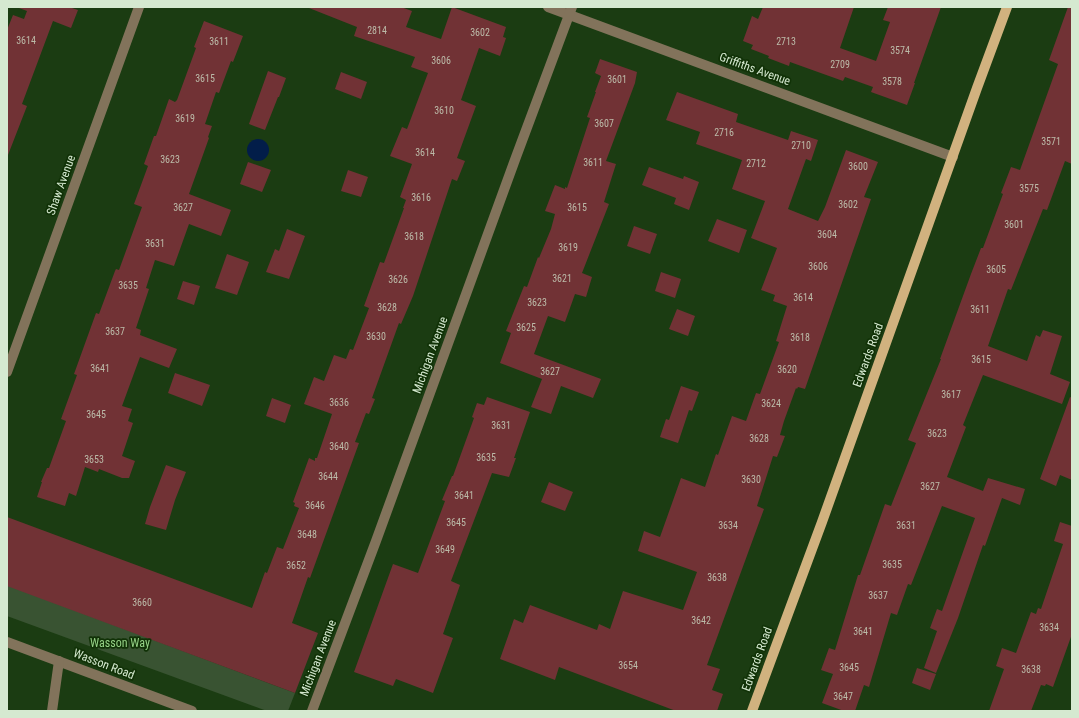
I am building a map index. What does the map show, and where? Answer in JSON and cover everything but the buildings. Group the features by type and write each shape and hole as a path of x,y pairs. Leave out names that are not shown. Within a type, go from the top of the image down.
{"main road":[{"name":"Edwards Road","path":"752,711 820,528 1007,7"}],"street":[{"name":"Shaw Avenue","path":"7,372 139,7"},
{"name":"Griffiths Avenue","path":"548,7 570,11 585,21 952,157"},
{"name":"Michigan Avenue","path":"312,711 376,541 570,11"},
{"name":"Wasson Road","path":"7,642 192,711"},
{"path":"52,711 59,661"}],"green space":[{"name":"Wasson Way","path":"7,585 295,693 288,711 267,711 7,616"}],"water":[{"path":"258,139 266,142 269,150 266,158 258,161 250,158 247,150 250,142"}]}
